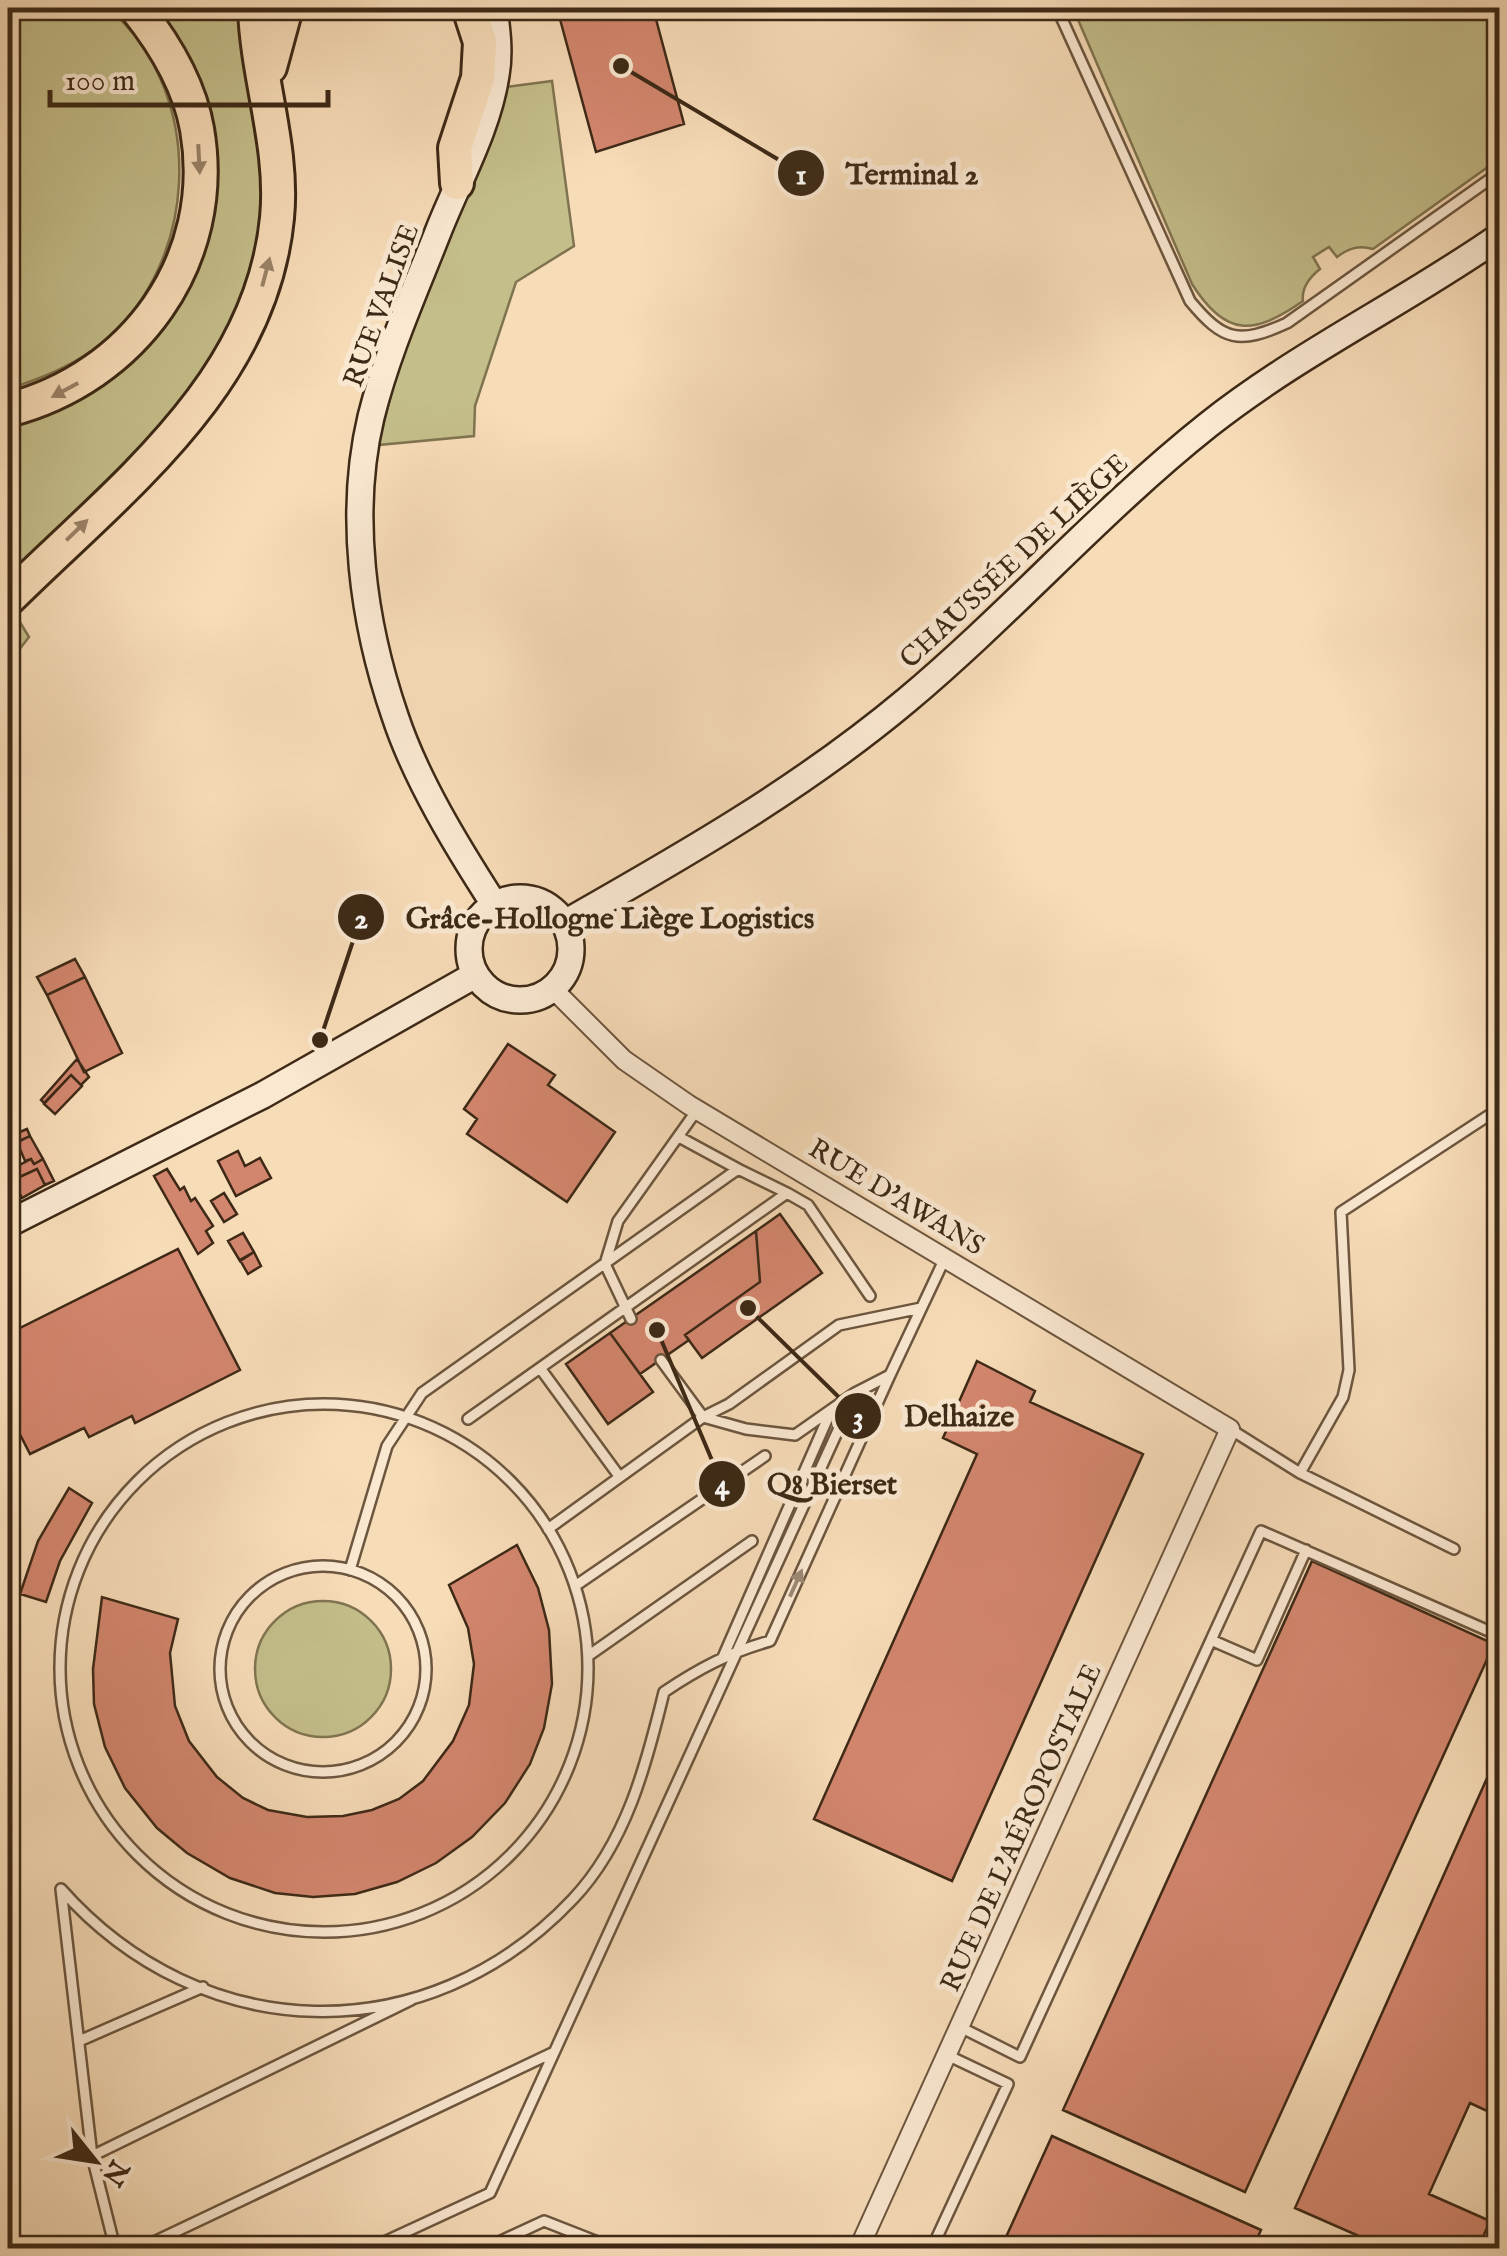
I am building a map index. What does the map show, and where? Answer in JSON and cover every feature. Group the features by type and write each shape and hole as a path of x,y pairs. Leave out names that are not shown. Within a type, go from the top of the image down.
{"highway":[{"path":"8,410 41,402 74,386 115,356 147,325 167,295 186,254 200,178 197,128 181,76 157,34 136,8"},
{"path":"8,599 160,450 207,396 236,349 267,273 277,218 278,163 256,8"},
{"path":"266,96 274,45 286,8"},
{"path":"457,183 455,148 478,78 480,42 469,8"}],"main road":[{"name":"RUE VALISE","path":"494,8 498,41 496,75 486,115 394,340 371,420 361,495 364,584 377,656 396,719 468,863 494,904"},
{"name":"CHAUSSÉE DE LIÈGE","path":"565,923 650,876 820,766 921,688 1000,619 1110,508 1229,409 1302,357 1500,236"},
{"path":"514,897 534,899 552,908 565,923 571,940 571,958 553,989 520,1001 502,998 486,989 475,975 469,960 472,928 494,904 514,897"},
{"path":"8,1224 263,1095 475,975"}],"street":[{"name":"RUE D'AWANS","path":"553,989 624,1060 698,1110 1230,1428"},
{"name":"RUE DE L'AÉROPOSTALE","path":"859,2248 1230,1428"}],"lane":[{"path":"1056,8 1190,300 1208,322 1229,336 1257,337 1287,324 1500,172"},
{"path":"1300,1473 1343,1397 1349,1370 1341,1212 1500,1108"},
{"path":"631,1318 604,1264 618,1222 698,1110"},
{"path":"679,1137 808,1206 870,1296"},
{"path":"350,1570 386,1446 422,1393 738,1169"},
{"path":"468,1418 787,1194"},
{"path":"92,2156 411,2000 463,1980 520,1947 574,1898 616,1838 645,1772 664,1692 702,1666 738,1650 770,1642 945,1258"},
{"path":"548,1528 839,1326 921,1308"},
{"path":"661,1360 703,1417 746,1429 795,1435 855,1393 890,1375"},
{"path":"540,1368 619,1476"},
{"path":"371,2248 490,2193 855,1393"},
{"path":"319,1403 406,1416 476,1451 532,1504 548,1528 575,1586 588,1656 583,1714 573,1756 538,1821 499,1864 464,1892 425,1912 383,1926 340,1932 295,1932 252,1924 210,1908 173,1886 138,1857 108,1823 86,1786 61,1701 65,1612 78,1572 98,1530 115,1507 156,1464 193,1439 232,1420 319,1403"},
{"path":"723,1657 831,1410"},
{"path":"1230,1428 1300,1473 1454,1549"},
{"path":"575,1586 765,1456"},
{"path":"960,2027 1020,2057 1261,1531 1500,1636"},
{"path":"588,1656 752,1542"},
{"path":"1212,1640 1257,1660 1306,1550"},
{"path":"327,1566 350,1570 392,1592 414,1620 425,1654 424,1689 412,1722 391,1747 363,1765 331,1773 299,1770 268,1758 244,1736 227,1708 220,1676 223,1644 236,1614 260,1587 292,1571 327,1566"},
{"path":"115,2248 92,2156 61,1890 88,1919 126,1948 203,1987 293,2012 348,2012 411,2000"},
{"path":"79,2041 203,1987"},
{"path":"141,2248 552,2053"},
{"path":"932,2248 1008,2084 948,2055"},
{"path":"486,2248 544,2221 613,2248"}],"shaded area":[{"path":"8,8 108,8 141,44 164,87 176,134 179,183 172,231 154,277 127,318 81,357 8,389"},
{"path":"154,8 240,8 265,172 259,274 215,375 8,589 8,423 63,405 207,224"},
{"path":"1073,8 1499,8 1499,159 1373,249 1354,248 1337,257 1329,247 1313,257 1320,269 1307,283 1303,301 1286,312 1255,325 1229,322 1205,302 1192,284"},
{"path":"552,81 574,246 516,282 475,406 474,436 378,445 397,372 506,87"},
{"path":"15,614 29,637 8,664 8,622"},
{"path":"323,1601 349,1607 371,1621 385,1643 391,1669 385,1695 371,1717 349,1731 323,1737 297,1731 275,1717 261,1695 255,1669 261,1643 275,1621 297,1607"}],"building":[{"path":"557,8 653,8 684,124 596,152"},
{"path":"75,959 85,977 47,995 37,977"},
{"path":"85,977 122,1053 84,1072 47,995"},
{"path":"508,1044 555,1075 548,1085 615,1132 567,1202 467,1134 477,1119 464,1109"},
{"path":"77,1059 89,1077 81,1085 71,1075 44,1103 41,1100"},
{"path":"71,1075 82,1086 55,1114 44,1104"},
{"path":"12,1129 18,1142 10,1146 8,1132"},
{"path":"27,1129 30,1136 18,1142 15,1134"},
{"path":"30,1136 43,1159 34,1164 31,1159 25,1161 17,1142"},
{"path":"238,1151 245,1166 260,1158 271,1178 236,1196 218,1161"},
{"path":"31,1159 34,1164 43,1159 54,1181 45,1185 37,1169 13,1180 16,1175 12,1169"},
{"path":"37,1169 45,1185 22,1198 13,1180"},
{"path":"167,1169 180,1190 184,1187 191,1201 195,1198 213,1226 206,1231 213,1243 198,1254 154,1176"},
{"path":"224,1193 237,1214 224,1222 211,1201"},
{"path":"780,1214 822,1273 702,1358 685,1335 760,1282 756,1231"},
{"path":"756,1231 760,1282 685,1335 689,1340 640,1374 610,1333"},
{"path":"243,1233 254,1252 240,1261 228,1241"},
{"path":"178,1249 240,1370 135,1423 132,1416 89,1437 84,1428 30,1454 8,1411 8,1334"},
{"path":"254,1252 261,1266 248,1274 240,1260"},
{"path":"610,1333 653,1392 608,1424 566,1364"},
{"path":"977,1361 1035,1391 1030,1402 1143,1454 952,1881 814,1819 977,1454 943,1438"},
{"path":"69,1488 92,1503 60,1561 46,1602 20,1594 38,1541"},
{"path":"517,1545 538,1588 549,1630 552,1684 544,1728 530,1764 505,1803 472,1837 436,1863 397,1882 355,1894 313,1897 275,1893 230,1878 187,1853 157,1828 125,1788 105,1747 94,1704 93,1669 102,1597 178,1619 170,1653 175,1706 189,1741 217,1777 243,1798 268,1810 307,1817 343,1816 399,1799 423,1781 453,1741 469,1705 474,1664 468,1628 449,1585"},
{"path":"1312,1561 1494,1644 1245,2192 1063,2110"},
{"path":"1500,1749 1500,2117 1470,2103 1429,2194 1490,2221 1478,2248 1386,2248 1295,2208"},
{"path":"1052,2136 1261,2230 1253,2248 1001,2248"}],"place":[{"name":"Terminal 2","path":"621,66"},
{"name":"Grâce-Hollogne Liège Logistics","path":"320,1040"},
{"name":"Delhaize","path":"748,1308"},
{"name":"Q8 Bierset","path":"657,1330"}]}
